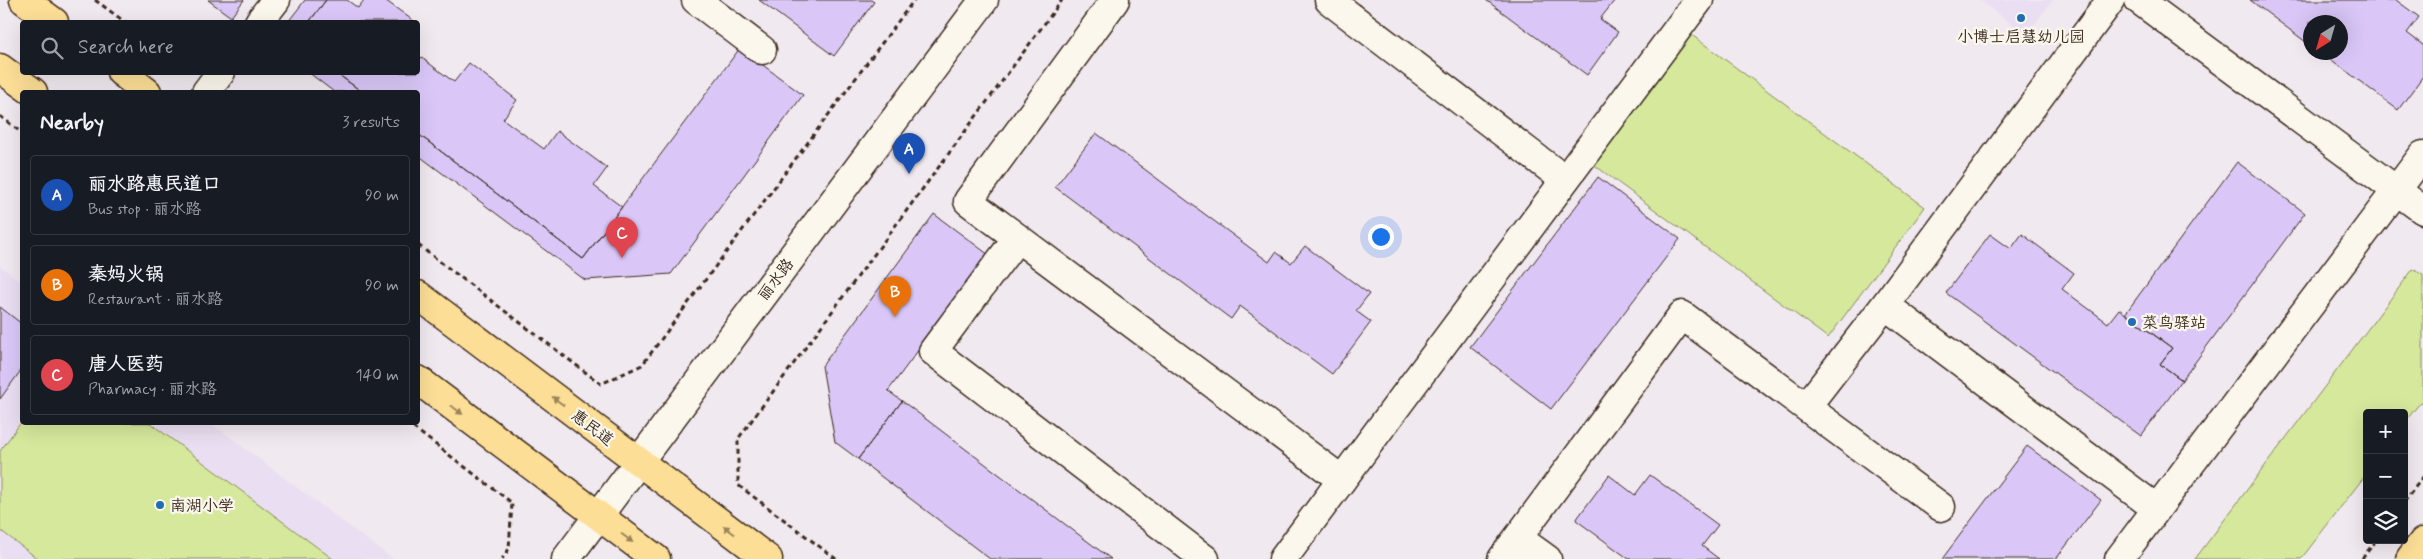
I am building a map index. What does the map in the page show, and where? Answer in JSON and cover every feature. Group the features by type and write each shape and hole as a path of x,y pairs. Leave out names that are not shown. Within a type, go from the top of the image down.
{"main road":[{"path":"24,0 51,20"},
{"path":"0,68 30,90"},
{"path":"125,75 144,90"},
{"name":"惠民道","path":"420,297 768,559"},
{"path":"420,382 656,559"},
{"path":"2410,559 2423,542"}],"street":[{"path":"261,20 276,0"},
{"path":"696,0 762,50"},
{"name":"丽水路","path":"566,559 984,0"},
{"path":"1115,0 968,201 1342,480"},
{"path":"1329,0 1565,180"},
{"path":"1283,559 1699,0"},
{"path":"1806,407 1886,305 2111,0"},
{"path":"2139,0 2423,210"},
{"path":"208,90 219,75"},
{"path":"2119,559 2423,155"},
{"path":"1017,238 933,351 1206,559"},
{"path":"1886,305 2157,509"},
{"path":"1547,559 1510,548 1682,315 1942,507"}],"path":[{"path":"95,0 122,20"},
{"path":"420,247 601,384 642,365 914,0"},
{"path":"836,559 738,485 738,439 1062,0"},
{"path":"0,116 20,131"},
{"path":"410,425 512,503 509,549 502,559"},
{"path":"2406,499 2423,477"},
{"path":"2362,559 2373,544"}],"shaded area":[{"name":"小博士启慧幼儿园","path":"1979,0 2053,0 2026,35"},
{"name":"南湖小学","path":"0,266 20,281 20,425 214,425 393,559 0,559"}],"green space":[{"path":"1689,33 1925,207 1828,338 1593,164"},
{"path":"2413,269 2423,275 2423,399 2408,418 2408,409 2363,409 2363,478 2301,559 2195,559"},
{"name":"南湖小学","path":"20,424 153,425 333,559 38,559 0,530 0,451"}],"building":[{"path":"208,0 244,0 231,17"},
{"path":"305,0 326,0 311,20 290,20"},
{"path":"326,0 347,0 358,8 364,0 385,0 412,20 311,20"},
{"path":"759,0 871,0 874,2 834,56"},
{"path":"1486,0 1615,0 1600,19 1618,32 1587,75"},
{"path":"2250,0 2396,0 2419,17 2407,33 2423,45 2423,76 2398,110 2332,60 2348,60 2348,15 2303,15 2303,40"},
{"path":"740,48 803,95 671,274 585,280 420,156 420,136 583,259"},
{"path":"420,56 454,82 469,63 517,100 503,119 544,149 557,131 607,168 594,186 622,207 583,259 420,136 420,90 359,90 339,75 420,75"},
{"path":"312,75 339,75 359,90 331,90"},
{"path":"1096,133 1269,262 1276,252 1291,263 1305,246 1369,294 1356,311 1371,322 1332,374 1240,306 1231,319 1055,187"},
{"path":"2237,162 2305,213 2182,380 2160,364 2172,348 2125,314"},
{"path":"1598,177 1680,239 1551,409 1470,347"},
{"path":"934,214 989,255 888,391 902,401 858,459 835,442 822,366"},
{"path":"1990,234 2011,249 2022,234 2074,273 2062,289 2108,323 2119,309 2172,348 2160,364 2182,380 2141,436 1946,293"},
{"path":"0,307 20,322 20,372 0,399"},
{"path":"902,401 1111,559 990,559 858,459"},
{"path":"2027,446 2101,500 2056,559 1942,559"},
{"path":"1609,475 1635,495 1650,475 1718,525 1702,546 1719,559 1629,559 1576,520"}],"place":[{"name":"小博士启慧幼儿园","path":"2021,18"},
{"name":"丽水路惠民道口","path":"909,174"},
{"name":"唐人医药","path":"622,258"},
{"name":"秦妈火锅","path":"895,317"},
{"name":"菜鸟驿站","path":"2132,322"},
{"name":"南湖小学","path":"160,505"}]}
